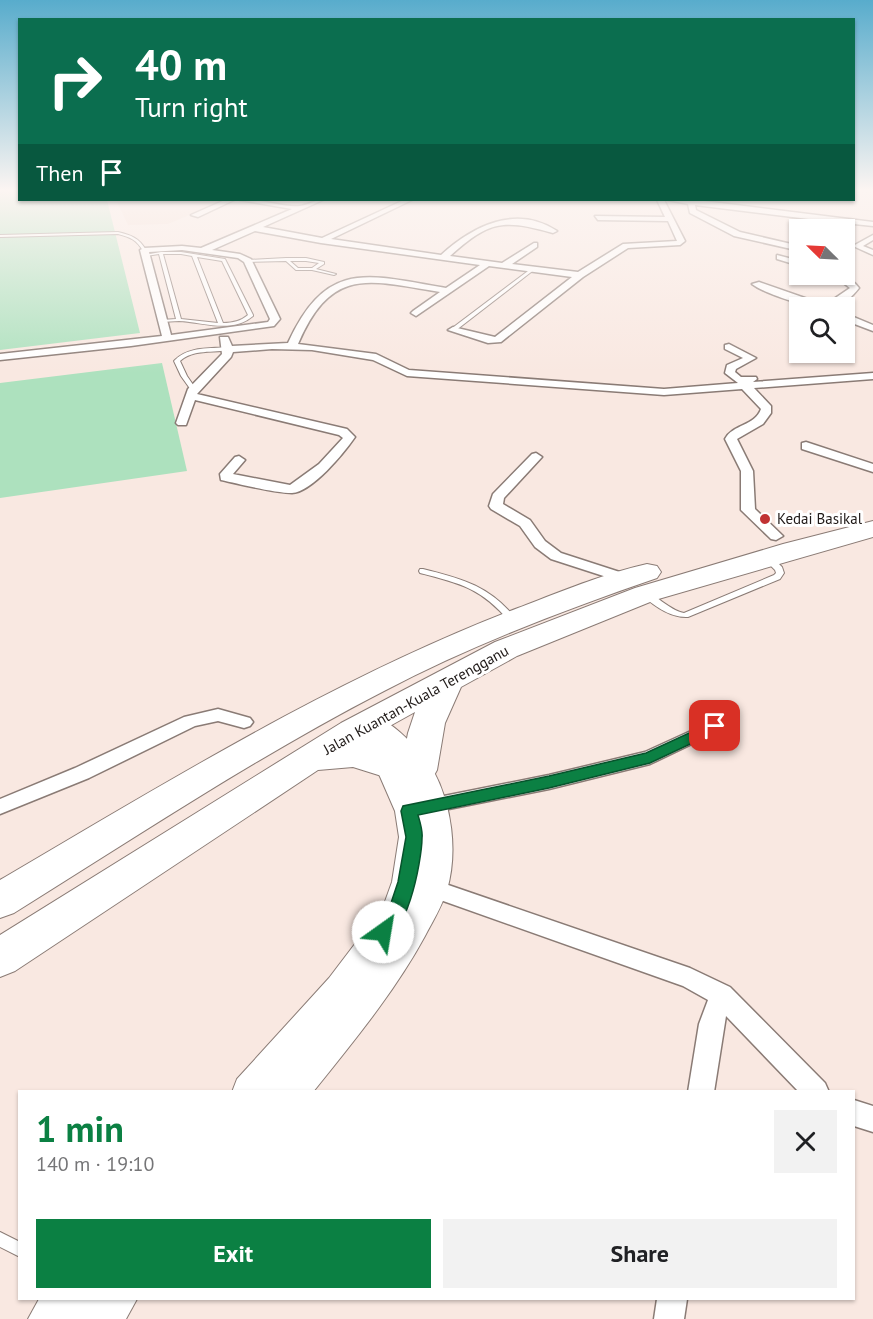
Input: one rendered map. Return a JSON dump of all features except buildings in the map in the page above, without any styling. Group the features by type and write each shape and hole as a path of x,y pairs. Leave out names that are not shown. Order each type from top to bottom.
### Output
{"highway":[{"name":"Jalan Kuantan-Kuala Terengganu","path":"0,901 289,727 373,683 454,645 514,621 772,546 873,508"},
{"name":"Jalan Kuantan-Kuala Terengganu","path":"772,546 873,529"},
{"name":"Jalan Kuantan-Kuala Terengganu","path":"0,958 308,760 358,724 636,586"},
{"path":"308,760 342,752 365,755 404,768 449,679"},
{"path":"289,727 358,724 360,701 373,683"}],"street":[{"path":"153,251 145,252 167,338"},
{"path":"207,251 240,256 248,261 274,322 267,326 223,337"},
{"path":"389,251 580,275"},
{"path":"442,258 451,251"},
{"path":"503,266 526,251"},
{"path":"453,330 488,340 497,340 580,275 620,251"},
{"path":"416,313 487,264"},
{"path":"292,345 304,318 331,290 344,283 375,279 448,291"},
{"path":"756,284 794,297"},
{"path":"844,297 855,288 852,285"},
{"path":"855,321 873,328"},
{"path":"182,423 192,392 222,361 223,337"},
{"path":"0,357 167,338 223,337 376,357 407,373 654,392 873,376"},
{"path":"729,347 751,358 729,370 739,380 873,369"},
{"path":"745,386 767,408 766,414 762,420 734,435 731,439 747,471 748,510 772,546"},
{"path":"192,392 343,432 349,437 325,464 298,487 292,489 226,477 226,474 239,460"},
{"path":"806,446 873,468"},
{"path":"536,457 498,497 496,506 525,523 540,544 556,556 636,586"},
{"path":"0,807 82,773 190,721 218,715 244,722"},
{"path":"358,724 404,768 398,782 422,807"},
{"path":"422,807 549,782 650,758 715,726"},
{"path":"291,1090 394,963 421,913 414,837 422,807"},
{"path":"419,885 690,978 722,996 814,1090"},
{"path":"252,1090 341,989 419,885"},
{"path":"701,1090 711,1024 722,996"},
{"path":"855,1113 873,1119"},
{"path":"669,1319 672,1300"}],"lane":[{"path":"145,252 194,255 224,260 251,315 223,337 181,356 177,361 192,392"},
{"path":"161,253 179,320"},
{"path":"194,255 223,337"},
{"path":"248,261 323,263 313,269"},
{"path":"288,261 297,269 313,269 334,274"},
{"path":"453,330 532,269"},
{"path":"162,321 179,320 223,337"},
{"path":"423,571 473,585 487,592 514,621"},
{"path":"0,1239 18,1249"}],"green space":[{"path":"0,251 120,251 140,333 0,350"},
{"path":"162,363 187,471 0,498 0,383"}],"place":[{"name":"Kedai Basikal","path":"765,519"}],"route":[{"path":"383,932 397,913 407,882 414,837 409,811 650,758 715,726"}]}
